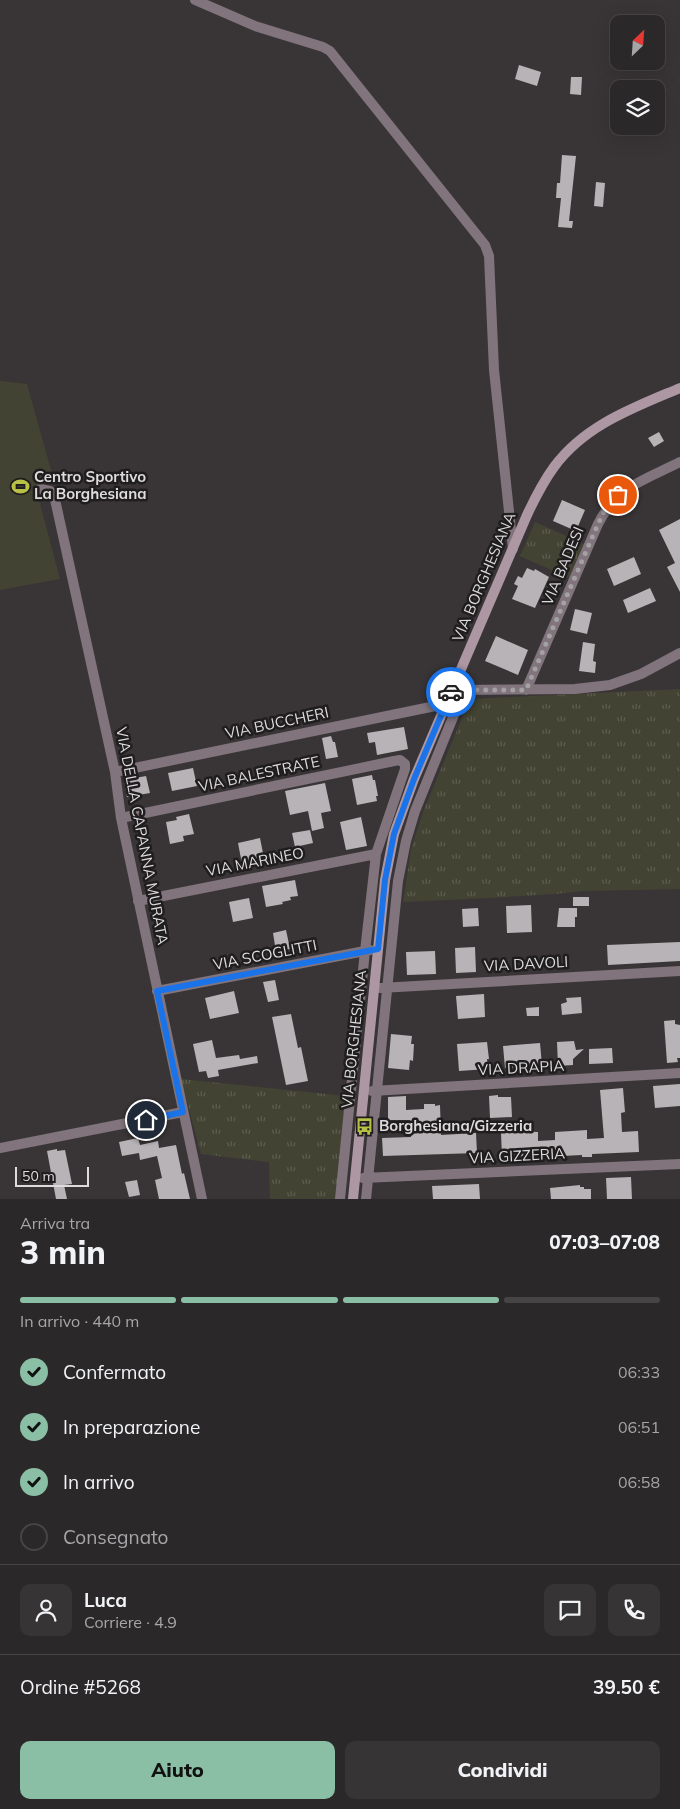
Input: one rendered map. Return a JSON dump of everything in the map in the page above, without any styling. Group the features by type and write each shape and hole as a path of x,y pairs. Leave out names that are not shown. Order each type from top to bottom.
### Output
{"street":[{"path":"195,0 255,26 323,47 330,51 485,245 489,256 494,370 513,548"},
{"name":"VIA BORGHESIANA","path":"353,1199 385,880 395,829 414,779 527,514 556,464 577,442 594,429 614,417 680,388"},
{"name":"VIA BADESI","path":"526,690 605,510 612,501 630,486 679,465"},
{"name":"VIA DELLA CAPANNA MURATA","path":"40,489 50,491 54,495 115,772 121,818 202,1199"},
{"path":"452,690 584,688 615,684 641,674 680,653"},
{"name":"VIA BORGHESIANA","path":"366,1199 398,882 406,841 415,811 464,690"},
{"name":"VIA BUCCHERI","path":"115,772 445,704"},
{"name":"VIA BALESTRATE","path":"121,818 394,761 403,762"},
{"name":"VIA BORGHESIANA","path":"340,1199 376,854 405,769 403,762"},
{"name":"VIA MARINEO","path":"138,901 376,854"},
{"path":"385,880 398,882"},
{"name":"VIA SCOGLITTI","path":"157,991 378,949"},
{"name":"VIA DAVOLI","path":"374,988 680,971"},
{"name":"VIA DRAPIA","path":"363,1092 680,1073"},
{"path":"0,1148 183,1112"},
{"name":"VIA GIZZERIA","path":"355,1179 680,1164"}],"green space":[{"name":"Centro Sportivo La Borghesiana","path":"0,381 27,384 51,470 40,483 39,500 60,579 0,590"},
{"path":"535,522 584,544 569,578 520,556"},
{"path":"680,689 680,889 583,891 403,902 411,849 423,812 470,699"},
{"path":"181,1079 346,1096 337,1199 270,1199 269,1162 201,1154"}],"building":[{"path":"519,65 541,72 537,86 515,79"},
{"path":"571,77 582,77 581,95 570,94"},
{"path":"562,155 576,156 569,221 573,221 572,228 558,227 561,198 556,198 557,183 560,183"},
{"path":"596,182 605,183 603,207 594,206"},
{"path":"659,432 664,441 654,447 648,438"},
{"path":"562,500 585,510 576,531 553,521"},
{"path":"680,519 680,592 667,567 675,563 659,530"},
{"path":"634,557 641,574 614,586 607,569"},
{"path":"527,568 534,571 535,569 549,577 535,608 512,599 518,586 514,584 518,576 522,578"},
{"path":"650,588 656,601 628,613 623,600"},
{"path":"575,609 592,613 587,634 570,630"},
{"path":"496,636 528,650 518,675 485,661"},
{"path":"583,642 595,644 593,661 596,662 595,673 579,671"},
{"path":"404,727 408,749 377,755 375,742 369,743 367,733"},
{"path":"331,736 333,742 335,742 338,757 326,759 322,738"},
{"path":"193,768 197,786 172,791 168,773"},
{"path":"372,775 373,780 375,780 377,801 357,805 352,779"},
{"path":"146,776 150,793 127,797 124,780"},
{"path":"325,783 331,811 321,813 324,828 312,831 308,811 290,815 285,791"},
{"path":"189,814 194,834 183,836 184,841 170,844 166,822 177,820 176,817"},
{"path":"361,817 367,846 346,850 340,822"},
{"path":"310,830 313,843 295,847 292,833"},
{"path":"260,838 264,858 260,859 260,861 242,864 238,843"},
{"path":"295,880 298,896 290,897 291,900 282,902 283,904 266,907 262,886"},
{"path":"573,897 589,897 589,906 573,906"},
{"path":"249,898 253,918 233,922 229,902"},
{"path":"531,905 532,932 507,933 506,906"},
{"path":"478,908 479,926 463,927 462,909"},
{"path":"559,908 577,908 575,927 557,927"},
{"path":"286,930 290,949 276,952 273,933"},
{"path":"680,942 680,961 608,965 607,945"},
{"path":"475,947 476,972 456,973 455,948"},
{"path":"435,951 436,974 407,975 406,952"},
{"path":"275,980 279,1000 268,1002 263,982"},
{"path":"234,991 239,1013 210,1019 205,998"},
{"path":"484,994 485,1017 458,1019 456,996"},
{"path":"581,997 582,1013 562,1015 561,1004 567,1002 566,998"},
{"path":"539,1007 539,1016 527,1016 526,1008"},
{"path":"291,1014 298,1048 301,1047 308,1081 286,1085 272,1017"},
{"path":"675,1020 675,1024 680,1025 680,1058 677,1058 678,1062 667,1063 664,1021"},
{"path":"391,1034 412,1036 411,1044 414,1044 413,1061 410,1060 409,1070 388,1068"},
{"path":"212,1040 216,1058 239,1055 240,1059 257,1056 258,1063 218,1070 219,1076 208,1078 206,1071 199,1072 193,1044"},
{"path":"574,1041 576,1050 584,1049 573,1059 573,1065 558,1066 557,1042"},
{"path":"487,1042 488,1069 459,1071 457,1044"},
{"path":"540,1043 542,1065 505,1068 503,1046"},
{"path":"612,1048 613,1063 589,1064 589,1049"},
{"path":"680,1084 680,1106 655,1108 653,1086"},
{"path":"623,1088 625,1112 621,1113 622,1132 638,1131 639,1152 592,1154 592,1157 582,1157 582,1155 562,1156 562,1158 551,1159 551,1155 502,1157 501,1133 510,1133 510,1131 538,1132 538,1141 555,1140 555,1132 587,1130 587,1139 604,1138 600,1090"},
{"path":"498,1095 498,1097 511,1097 512,1117 490,1118 489,1096"},
{"path":"406,1096 406,1110 424,1109 424,1104 440,1105 441,1135 476,1133 477,1153 383,1156 382,1138 411,1137 410,1120 388,1120 388,1097"},
{"path":"138,1138 140,1145 158,1141 159,1148 176,1145 190,1199 159,1199 155,1180 162,1178 157,1156 140,1160 139,1153 122,1156 119,1142"},
{"path":"57,1149 57,1151 65,1150 72,1184 64,1185 67,1199 56,1199 47,1151"},
{"path":"631,1177 632,1199 607,1199 606,1178"},
{"path":"137,1180 140,1195 129,1197 125,1182"},
{"path":"479,1184 480,1199 433,1199 432,1186"},
{"path":"580,1185 584,1189 591,1189 591,1199 551,1199 550,1188"}],"way so far":[{"path":"451,692 452,690 526,690 598,524 605,510 618,495"}],"place":[{"name":"Centro Sportivo La Borghesiana","path":"20,486"},
{"name":"Borghesiana/Gizzeria","path":"365,1126"}],"route":[{"path":"146,1120 183,1112 157,991 378,949 382,897 394,834 414,779 451,692"}]}
